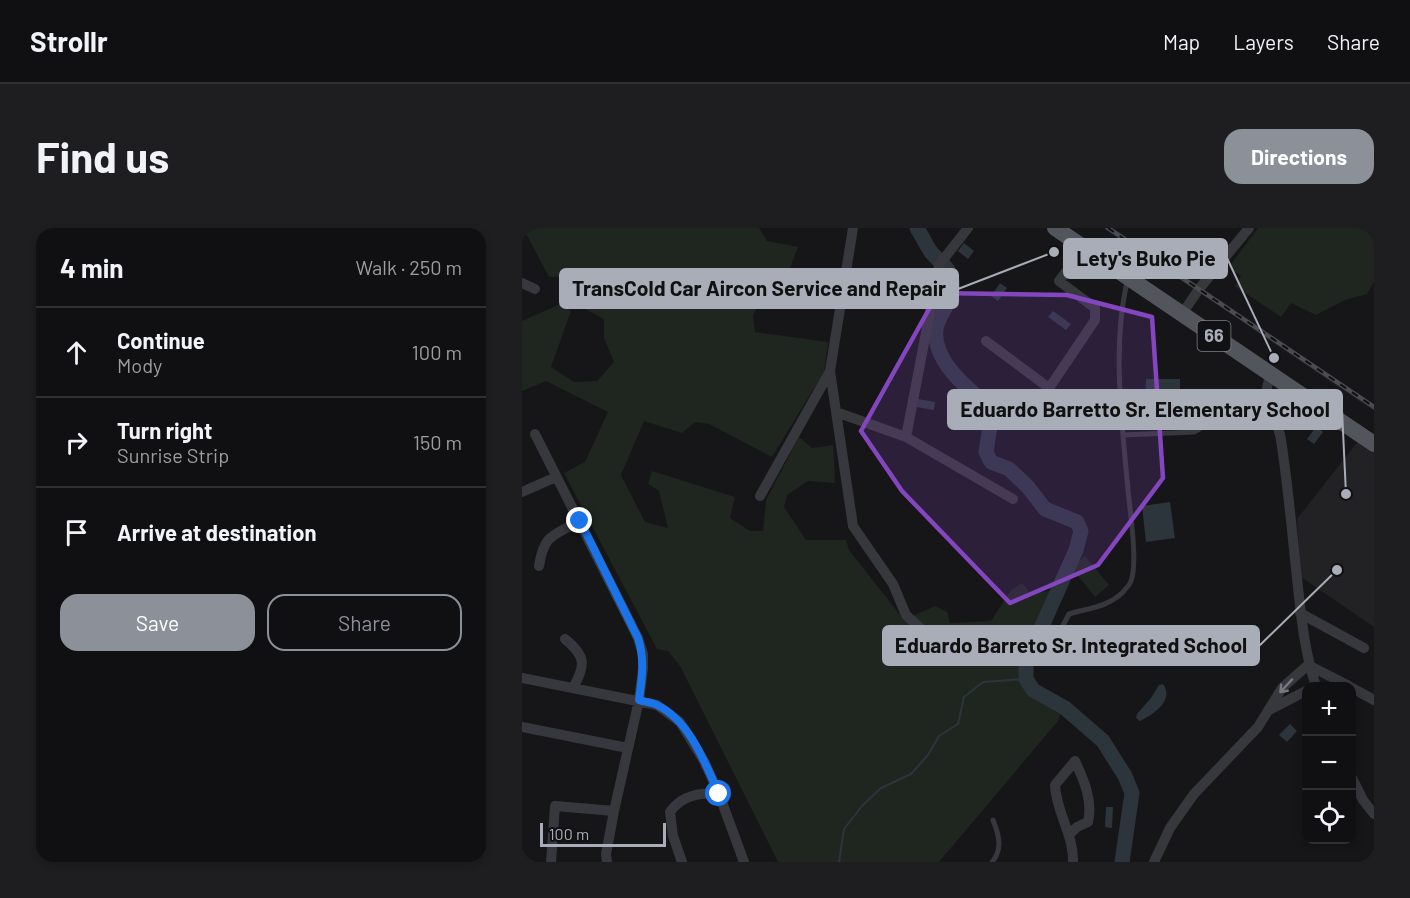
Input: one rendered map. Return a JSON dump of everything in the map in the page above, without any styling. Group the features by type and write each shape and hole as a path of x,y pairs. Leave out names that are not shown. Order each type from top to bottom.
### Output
{"main road":[{"name":"66","path":"1055,228 1374,444"}],"street":[{"path":"853,228 830,371 853,526 894,584 906,615 944,650"},
{"path":"906,436 941,262 968,228"},
{"path":"1182,314 1199,289 1249,228"},
{"path":"1031,415 1095,320 1095,308 1059,281 1084,248"},
{"path":"522,283 535,289 522,296"},
{"path":"986,341 1049,388"},
{"path":"760,496 830,371"},
{"path":"1271,374 1265,388 1268,408 1281,436 1300,613 1308,664 1314,682"},
{"path":"836,412 906,436 965,473 1013,499"},
{"path":"535,434 638,638 643,654 639,700 614,811 606,854 607,862"},
{"path":"522,492 556,477"},
{"path":"539,566 542,548 549,538 580,521"},
{"path":"1300,613 1364,648"},
{"path":"565,639 578,650 583,662 582,672 573,688"},
{"path":"1308,664 1341,682"},
{"path":"1154,862 1170,828 1194,794 1242,745 1269,710 1282,688 1308,664"},
{"path":"522,678 657,705 680,722 704,761 744,862"},
{"path":"1356,690 1374,700"},
{"path":"1269,710 1302,693"},
{"path":"522,727 628,748"},
{"path":"1069,835 1077,827 1088,822 1091,811 1075,761 1055,785 1056,798 1074,850 1073,862"},
{"path":"1356,786 1374,814"},
{"path":"682,862 673,836 670,812 676,803 689,796 705,792 719,794"},
{"path":"551,862 555,806 614,811"}],"lane":[{"path":"1050,656 1057,637 1070,614 1097,608 1115,600 1131,582 1132,539 1123,435 1120,362 1122,306 1128,277"},
{"path":"1123,435 1194,432 1222,415"},
{"path":"992,862 999,848 999,836 993,820"}],"highlighted area":[{"path":"938,293 1067,295 1152,317 1163,478 1098,565 1010,603 902,491 861,431"}],"shaded area":[{"path":"523,228 759,228 767,241 798,247 784,284 765,294 753,315 755,332 828,342 824,372 772,457 709,424 695,422 682,433 644,421 621,475 645,522 668,528 659,491 648,484 652,471 735,497 730,518 750,531 763,531 766,500 799,437 812,448 833,445 835,483 808,481 787,495 784,507 806,540 846,540 849,550 904,620 935,606 947,612 950,623 991,621 1011,590 1022,583 1030,593 1058,590 1026,663 1026,679 1033,690 1061,713 1058,721 939,862 778,862 680,666 668,651 657,649 564,473 585,462 608,412 546,381 522,391 522,321 563,303 571,311 551,367 574,382 597,381 614,362 604,338 604,319 581,307 567,276 549,277"},
{"path":"1103,228 1113,228 1374,404 1374,411"},
{"path":"1258,228 1374,228 1374,282 1367,294 1345,300 1316,315 1291,303 1281,317 1235,286 1241,276 1229,267"},
{"path":"964,243 974,251 968,259 958,251"},
{"path":"1000,283 1007,288 998,301 991,296"},
{"path":"1053,311 1071,324 1066,330 1048,317"},
{"path":"1146,379 1180,379 1180,405 1145,405"},
{"path":"918,399 935,402 934,410 916,407"},
{"path":"1316,427 1323,432 1314,444 1307,439"},
{"path":"1359,440 1374,449 1374,627 1301,577 1297,519"},
{"path":"1170,502 1175,538 1146,542 1142,506"},
{"path":"1085,556 1109,585 1095,597 1071,567"},
{"path":"1163,684 1166,690 1164,702 1156,711 1140,721 1136,718 1137,714 1159,685"},
{"path":"1290,724 1297,731 1287,742 1279,735"},
{"path":"1106,807 1113,807 1112,828 1105,827"}],"waterway":[{"path":"917,228 931,252 947,268 951,276 950,299 938,321 936,339 943,360 949,368 992,413 986,452 991,462 1009,469 1028,487 1045,509 1077,522 1081,531 1076,550 1026,662 1026,679 1033,690 1065,708 1103,741 1125,776 1132,793 1122,862"},
{"path":"839,862 844,829 862,806 881,788 911,774 928,755 939,736 958,724 964,697 983,682 1026,679"}],"railway":[{"path":"1108,228 1374,407"}],"place":[{"name":"TransCold Car Aircon Service and Repair","path":"1054,252"},
{"name":"Lety's Buko Pie","path":"1274,358"},
{"name":"Eduardo Barretto Sr. Elementary School","path":"1346,494"},
{"name":"Eduardo Barreto Sr. Integrated School","path":"1337,570"}],"route":[{"path":"580,521 638,638 643,654 639,700 657,705 680,722 704,761 719,794"}]}
